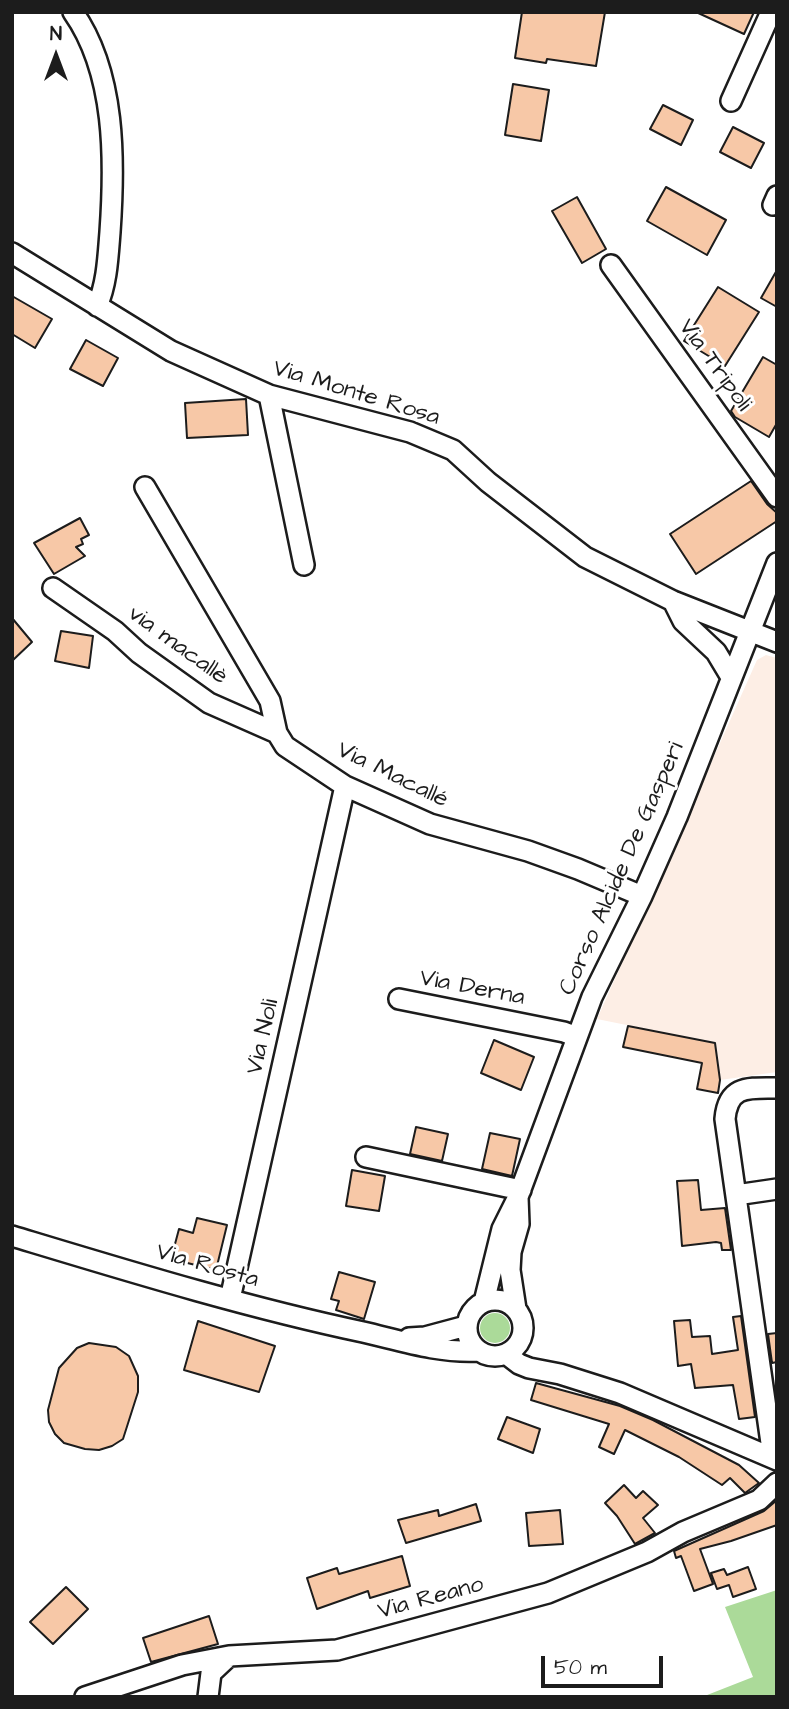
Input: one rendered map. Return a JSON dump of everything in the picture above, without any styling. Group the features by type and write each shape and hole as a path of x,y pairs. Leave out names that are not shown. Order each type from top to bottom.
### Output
{"street":[{"path":"73,12 88,36 98,64 112,145 113,181 107,262 97,306"},
{"path":"731,101 771,12"},
{"name":"Via Monte Rosa","path":"12,253 172,351 269,395 410,432 453,450 488,482 585,557 673,601 777,642"},
{"name":"Via Tripoli","path":"611,265 777,496"},
{"path":"269,395 304,565"},
{"path":"145,487 270,701 277,733"},
{"name":"Corso Alcide De Gasperi","path":"484,1302 502,1229 520,1194 576,1037 592,997 677,817 776,568"},
{"name":"via macallè","path":"53,588 115,631 139,653 209,704 277,733"},
{"path":"673,601 683,621 716,652 731,677"},
{"name":"Via Macallé","path":"277,733 285,746 345,786 430,824 528,851 642,896"},
{"name":"Via Noli","path":"230,1299 345,786"},
{"name":"Via Derna","path":"399,999 564,1032 576,1037"},
{"path":"775,1458 725,1119 726,1103 732,1095 753,1088 777,1088"},
{"path":"366,1157 520,1194"},
{"path":"736,1195 777,1189"},
{"name":"Corso Alcide De Gasperi","path":"516,1309 510,1270 511,1252 520,1224 520,1194"},
{"name":"Via Rosta","path":"12,1236 321,1324 424,1348 457,1352 478,1351"},
{"path":"501,1301 516,1309 522,1334 519,1343 506,1354 487,1356 471,1345 466,1326 472,1312 484,1302 501,1301"},
{"name":"Via Rosta","path":"390,1338 425,1337 466,1326"},
{"path":"506,1354 519,1364 620,1393 775,1458"},
{"name":"Via Reano","path":"85,1697 182,1665 229,1656 337,1650 548,1593 647,1552 683,1532 760,1500 775,1486"},
{"path":"208,1697 211,1673 229,1656"}],"shaded area":[{"path":"766,655 777,658 777,1072 720,1080 715,1043 597,1019 757,660"}],"green space":[{"path":"495,1313 506,1317 510,1328 506,1339 495,1343 484,1339 480,1328 484,1317"},
{"path":"777,1590 777,1697 702,1697 753,1677 725,1607"}],"building":[{"path":"522,12 605,12 596,66 547,59 546,63 515,58"},
{"path":"696,12 754,12 744,34"},
{"path":"513,84 549,90 541,141 505,135"},
{"path":"663,105 693,120 681,145 650,129"},
{"path":"733,127 764,143 751,168 720,152"},
{"path":"666,187 726,220 707,255 647,221"},
{"path":"577,197 606,249 582,263 552,211"},
{"path":"777,270 777,307 761,298"},
{"path":"718,287 759,312 725,366 684,341"},
{"path":"12,296 52,319 35,348 12,334"},
{"path":"86,340 118,358 103,386 70,369"},
{"path":"763,357 777,365 777,423 769,437 735,417 731,411"},
{"path":"246,399 248,435 187,438 185,403"},
{"path":"751,481 777,513 777,521 696,574 670,534"},
{"path":"80,518 89,535 81,539 83,544 76,547 85,556 54,574 34,543"},
{"path":"12,618 32,642 12,661"},
{"path":"61,631 93,636 89,668 55,661"},
{"path":"628,1026 715,1043 720,1080 718,1093 697,1089 702,1063 623,1047"},
{"path":"494,1040 534,1057 521,1090 481,1073"},
{"path":"416,1127 448,1134 442,1161 410,1154"},
{"path":"490,1133 520,1139 512,1176 482,1169"},
{"path":"352,1170 385,1176 379,1211 346,1206"},
{"path":"698,1180 701,1210 725,1208 731,1250 722,1250 721,1243 716,1242 682,1246 677,1181"},
{"path":"197,1218 227,1225 216,1270 171,1259 179,1229 193,1233"},
{"path":"339,1272 375,1282 364,1319 336,1310 339,1301 331,1299"},
{"path":"741,1316 755,1417 739,1419 733,1385 695,1388 691,1364 678,1366 674,1321 690,1320 692,1337 710,1336 712,1354 738,1350 733,1317"},
{"path":"198,1321 275,1346 259,1392 184,1370"},
{"path":"777,1333 777,1362 772,1363 768,1334"},
{"path":"89,1343 116,1347 129,1356 138,1376 138,1392 123,1439 99,1450 64,1443 49,1422 48,1410 59,1368 77,1348"},
{"path":"536,1383 620,1406 653,1420 739,1465 759,1483 745,1493 730,1478 722,1485 679,1457 625,1430 614,1454 599,1447 609,1424 531,1400"},
{"path":"507,1417 540,1429 533,1453 498,1439"},
{"path":"624,1485 636,1498 643,1491 658,1505 643,1518 655,1533 635,1544 605,1503"},
{"path":"777,1500 777,1525 700,1549 713,1584 694,1591 681,1556 676,1558 674,1551 764,1511"},
{"path":"476,1504 481,1521 406,1543 398,1520 438,1510 439,1516"},
{"path":"560,1510 563,1544 529,1546 526,1513"},
{"path":"402,1556 410,1586 370,1598 368,1591 317,1609 307,1578 337,1568 339,1574"},
{"path":"748,1567 756,1589 733,1597 729,1585 717,1589 711,1573 724,1569 727,1575"},
{"path":"66,1587 88,1609 53,1644 30,1622"},
{"path":"209,1616 218,1644 151,1662 143,1638"}]}
